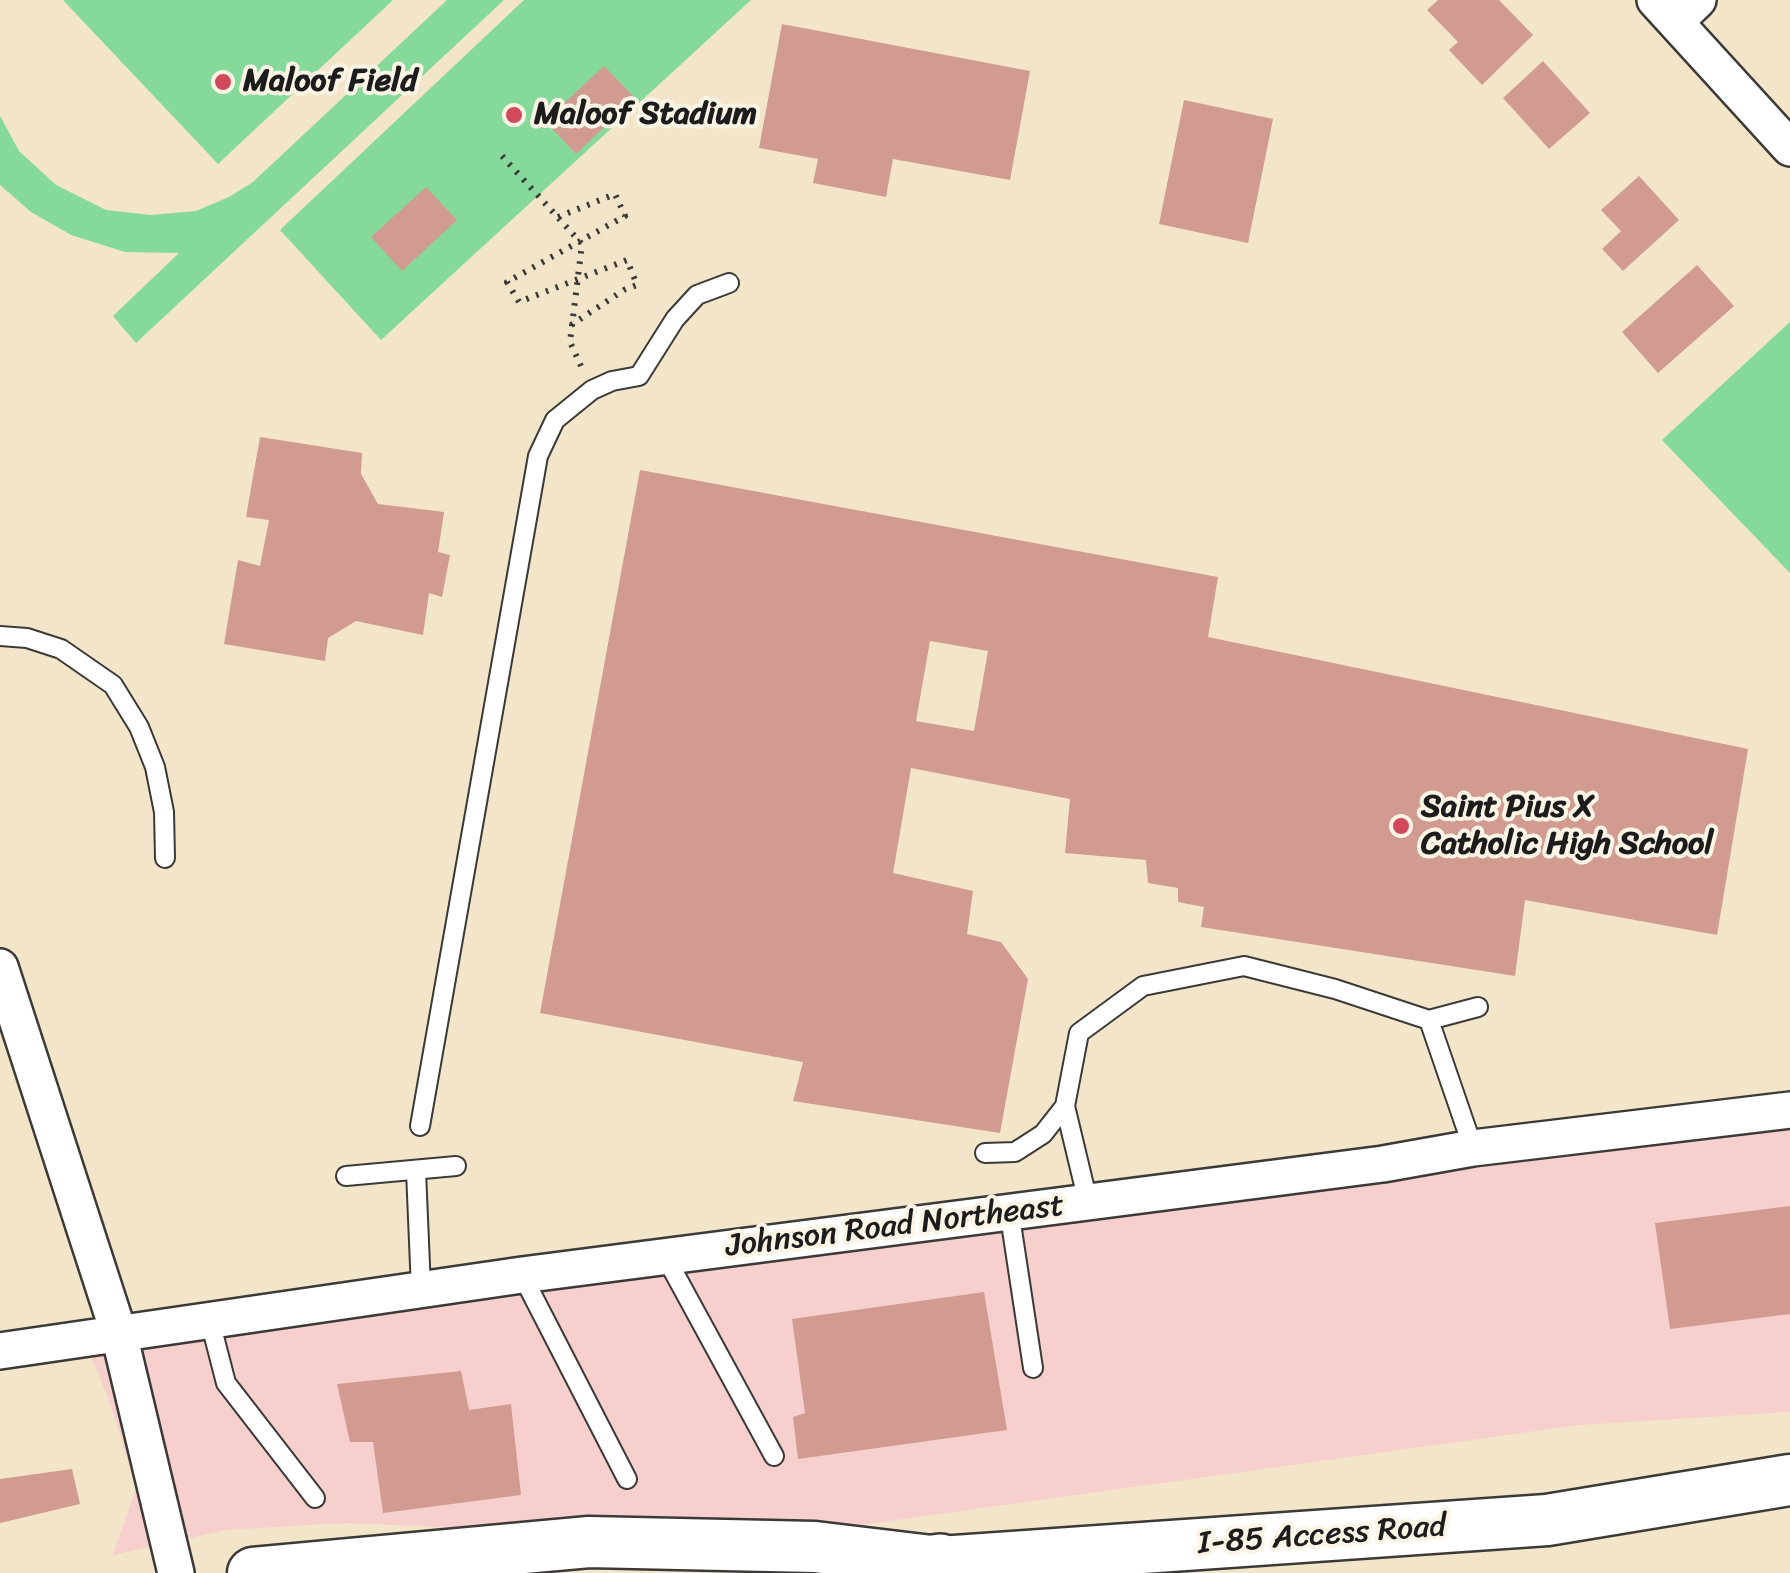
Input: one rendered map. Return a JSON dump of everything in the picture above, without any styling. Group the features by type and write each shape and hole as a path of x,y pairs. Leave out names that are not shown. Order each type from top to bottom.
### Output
{"highway":[{"path":"884,1573 940,1562"}],"main road":[{"name":"I-85 Access Road","path":"253,1573 590,1542 815,1546 940,1562 1546,1520 1790,1480"}],"street":[{"path":"1676,7 1790,148"},
{"path":"0,967 119,1334 176,1573"},
{"name":"Johnson Road Northeast","path":"0,1351 522,1275 1382,1164 1473,1148 1790,1110"}],"lane":[{"path":"420,1126 538,456 555,420 592,390 639,376 675,318 697,295 729,283"},
{"path":"0,636 27,638 62,648 113,685 139,727 155,767 164,812 165,858"},
{"path":"1088,1202 1066,1106 1079,1033 1143,986 1244,966 1335,989 1429,1020 1478,1007"},
{"path":"1429,1020 1473,1148"},
{"path":"985,1153 1015,1152 1043,1134 1066,1106"},
{"path":"346,1176 456,1166"},
{"path":"416,1171 421,1289"},
{"path":"1009,1210 1033,1368"},
{"path":"665,1256 774,1456"},
{"path":"522,1275 627,1479"},
{"path":"210,1321 226,1382 315,1498"}],"path":[{"path":"502,156 582,244 570,342 592,390"},
{"path":"558,217 615,194 625,216 507,282 519,302 627,260 637,284 571,325"}],"shaded area":[{"path":"1790,1120 1790,1412 1579,1425 753,1540 347,1523 226,1530 113,1555 136,1488 89,1351"}],"green space":[{"name":"Maloof Field","path":"63,0 393,0 218,164"},
{"path":"447,0 504,0 136,343 113,316 179,253 125,252 71,235 31,212 0,185 0,116 19,151 56,185 106,210 151,215 196,211 253,182"},
{"name":"Maloof Stadium","path":"524,0 751,0 381,340 280,230"},
{"path":"1790,322 1790,573 1662,440"}],"building":[{"path":"1438,0 1499,0 1533,35 1482,85 1449,50 1458,42 1427,10"},
{"path":"782,24 1030,71 1010,180 893,159 886,197 813,183 818,159 759,148"},
{"path":"1543,61 1590,113 1549,149 1503,98"},
{"path":"604,66 635,98 576,154 545,121"},
{"path":"1184,100 1273,119 1248,243 1159,224"},
{"path":"1639,176 1679,220 1623,271 1602,249 1621,231 1601,210"},
{"path":"426,187 457,220 402,271 371,237"},
{"path":"1697,265 1734,306 1658,373 1622,332"},
{"path":"260,437 362,453 361,474 378,504 444,512 438,552 450,555 442,597 429,593 423,635 356,621 328,638 325,661 224,644 238,560 260,566 269,520 246,517"},
{"name":"Saint Pius X Catholic High School","path":"640,470 1218,577 1208,637 1748,749 1717,935 1525,900 1515,976 1201,927 1204,907 1178,902 1178,888 1148,883 1146,860 1065,853 1070,799 911,768 893,873 973,891 967,934 1001,942 1028,979 1000,1133 793,1101 803,1062 540,1013","holes":["930,641 988,651 974,731 916,721"]},
{"path":"1790,1206 1790,1314 1670,1329 1655,1223"},
{"path":"984,1292 1007,1430 798,1459 793,1417 805,1413 792,1319"},
{"path":"461,1371 469,1410 511,1404 521,1495 383,1513 373,1442 350,1442 337,1384"},
{"path":"72,1469 80,1504 0,1523 0,1479"}],"place":[{"name":"Maloof Field","path":"223,82"},
{"name":"Maloof Stadium","path":"514,115"},
{"name":"Saint Pius X Catholic High School","path":"1401,826"}]}
